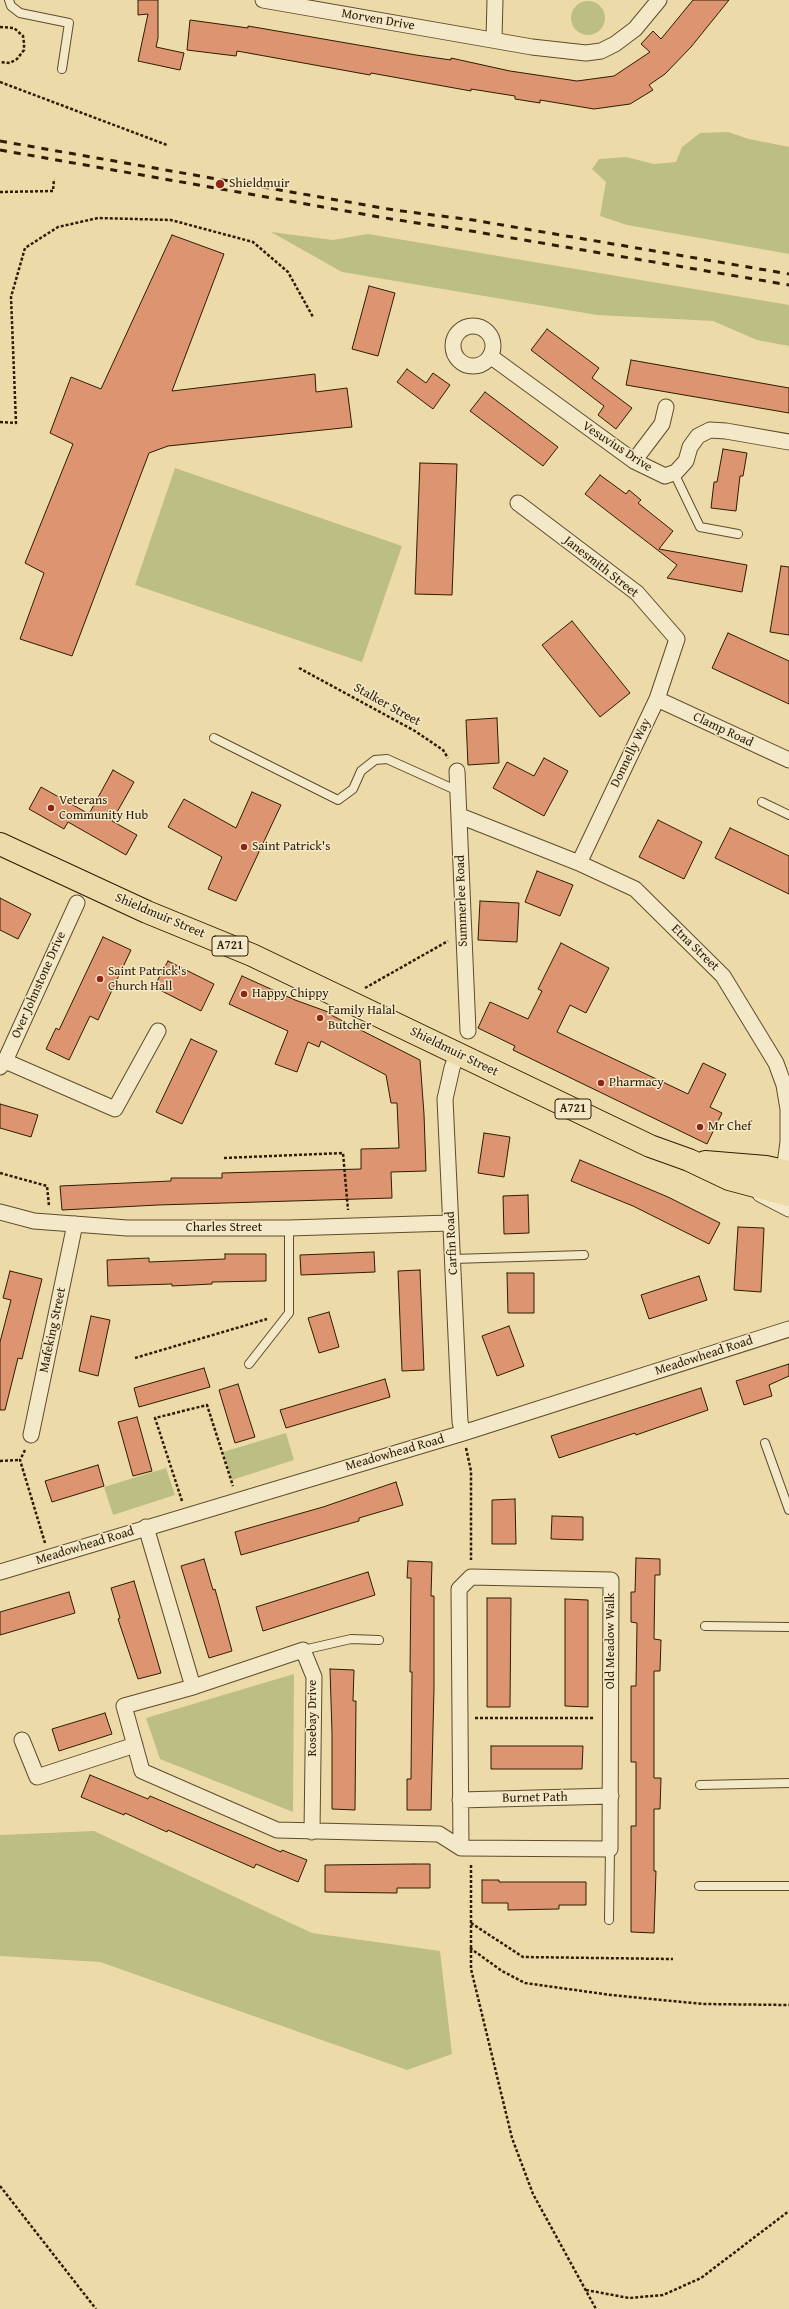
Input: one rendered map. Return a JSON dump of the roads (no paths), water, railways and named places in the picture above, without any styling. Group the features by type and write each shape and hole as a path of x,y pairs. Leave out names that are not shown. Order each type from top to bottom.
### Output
{"main road":[{"name":"Shieldmuir Street","path":"0,844 147,912 252,955 650,1146 689,1160 729,1179 786,1199"},
{"name":"Shieldmuir Street","path":"689,1160 786,1171"}],"street":[{"name":"Morven Drive","path":"263,0 494,39 532,47 586,54 602,51 615,44 635,29 659,0"},
{"path":"494,39 495,0"},
{"name":"Vesuvius Drive","path":"490,356 634,461 665,476 674,473"},
{"path":"634,461 662,424 666,407"},
{"path":"674,473 686,462 690,447 698,436 710,430 726,431 789,442"},
{"name":"Janesmith Street","path":"518,503 637,593 677,639"},
{"name":"Donnelly Way","path":"579,863 657,699 677,639"},
{"name":"Clamp Road","path":"657,699 789,760"},
{"name":"Summerlee Road","path":"457,771 468,1031"},
{"name":"Etna Street","path":"460,816 579,863 635,889 723,976 776,1063 784,1085 788,1109 786,1199"},
{"name":"Over Johnstone Drive","path":"2,1064 77,903"},
{"path":"2,1064 115,1109 158,1031"},
{"name":"Carfin Road","path":"458,1054 452,1068 445,1099 460,1422 463,1433"},
{"name":"Charles Street","path":"0,1212 34,1222 127,1228 289,1228 450,1223"},
{"name":"Mafeking Street","path":"31,1435 75,1224"},
{"name":"Meadowhead Road","path":"0,1572 463,1433 789,1329"},
{"path":"146,1527 193,1687"},
{"name":"Old Meadow Walk","path":"460,1800 459,1589 471,1577 612,1580 610,1849"},
{"path":"304,1650 193,1687 124,1706 142,1771 277,1830 439,1834 466,1848 610,1849"},
{"name":"Rosebay Drive","path":"304,1650 314,1676 312,1832"},
{"path":"22,1740 37,1777 135,1745"},
{"name":"Burnet Path","path":"460,1800 611,1796"},
{"path":"460,1800 466,1848"}],"lane":[{"path":"9,0 11,6 20,13 70,23 62,69"},
{"path":"674,473 700,527 738,534"},
{"path":"214,738 338,800 353,789 361,771 375,760 387,759 458,791"},
{"path":"762,802 789,815"},
{"path":"249,1364 289,1313 289,1228"},
{"path":"453,1259 584,1255"},
{"path":"766,1443 789,1510"},
{"path":"705,1626 789,1627"},
{"path":"304,1650 351,1639 379,1640"},
{"path":"700,1785 789,1783"},
{"path":"609,1920 610,1849"},
{"path":"699,1886 789,1886"}],"railway":[{"path":"0,141 394,210 473,220 789,274"},
{"path":"0,150 391,219 471,231 789,285"}],"place":[{"name":"Shieldmuir","path":"220,184"},
{"name":"Veterans Community Hub","path":"51,808"},
{"name":"Saint Patrick's","path":"244,847"},
{"name":"Saint Patrick's Church Hall","path":"100,979"},
{"name":"Happy Chippy","path":"244,994"},
{"name":"Family Halal Butcher","path":"320,1018"},
{"name":"Pharmacy","path":"601,1083"},
{"name":"Mr Chef","path":"700,1127"}]}
